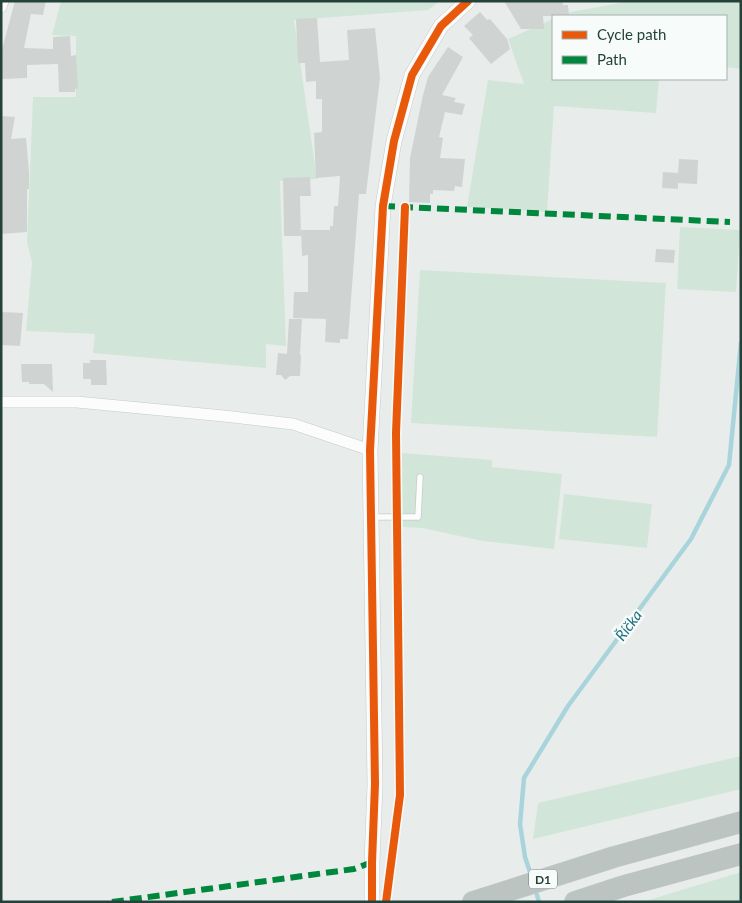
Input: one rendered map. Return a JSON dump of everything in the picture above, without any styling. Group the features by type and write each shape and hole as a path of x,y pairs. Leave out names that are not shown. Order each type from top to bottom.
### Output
{"highway":[{"name":"D1","path":"472,902 614,857 741,822"},
{"path":"575,902 624,886 741,854"}],"street":[{"path":"1,7 3,1"},
{"path":"372,902 375,784 370,450 383,206 394,141 412,75 441,26 468,1"},
{"path":"1,402 77,402 293,424 370,450"}],"lane":[{"path":"372,516 418,517 420,477"}],"green space":[{"path":"61,1 440,1 428,10 294,20 317,179 280,181 286,346 266,344 266,368 93,353 95,334 26,331 32,262 27,242 33,97 76,97 76,36 52,35"},
{"path":"632,1 741,1 741,69 727,67 727,15 562,15"},
{"path":"552,19 552,80 659,80 656,113 554,106 547,212 467,207 488,80 524,84 508,39"},
{"path":"680,227 740,230 736,292 677,289"},
{"path":"420,270 666,283 657,437 411,423"},
{"path":"402,453 492,460 492,467 562,474 554,549 483,541 422,528 403,527"},
{"path":"564,494 652,504 647,548 559,539"},
{"path":"741,756 741,789 533,839 538,803"},
{"path":"741,872 741,902 642,902"}],"building":[{"path":"15,1 46,1 43,15 31,14 24,48 53,49 53,37 70,36 71,56 76,55 78,89 75,89 75,92 59,92 58,64 27,65 27,78 1,79 1,53"},
{"path":"504,1 562,1 563,5 568,5 569,15 543,16 544,29 521,29"},
{"path":"480,12 487,20 490,19 507,39 510,49 491,64 469,38 473,35 464,26"},
{"path":"317,18 320,62 349,60 347,30 375,28 380,78 366,194 359,194 348,339 340,339 340,343 325,342 326,319 293,318 294,292 308,292 308,255 302,256 301,230 330,230 330,226 333,226 334,206 338,206 340,176 316,178 314,133 322,132 322,99 316,99 316,81 306,82 305,63 298,63 296,19"},
{"path":"448,47 463,57 442,95 456,98 454,102 465,104 462,115 445,112 439,137 443,138 440,158 465,159 462,187 455,186 454,191 433,190 433,194 430,194 430,203 409,202 410,158 423,95 428,77"},
{"path":"1,116 15,117 11,139 26,138 29,172 27,232 1,234"},
{"path":"679,159 698,160 697,184 678,183 678,189 662,188 663,172 678,173"},
{"path":"310,177 311,196 300,196 301,236 284,236 283,178"},
{"path":"656,249 675,250 674,263 655,262"},
{"path":"1,312 23,313 20,346 1,345"},
{"path":"289,319 302,319 300,376 290,376 285,380 281,375 276,375 278,353 287,354"},
{"path":"90,360 106,360 107,385 91,385 91,379 83,379 83,363 90,363"},
{"path":"21,364 52,364 53,392 44,384 22,382"}],"waterway":[{"name":"Říčka","path":"532,878 525,857 520,824 524,778 568,706 691,539 729,465 741,343"},
{"name":"Říčka","path":"535,888 539,902"}],"marked path":[{"path":"383,206 730,222"},
{"path":"112,902 354,869 372,862"}],"cycle path":[{"path":"372,902 375,784 370,450 383,206 394,141 412,75 441,26 468,1"},
{"path":"386,902 400,795 396,433 405,207"}]}
